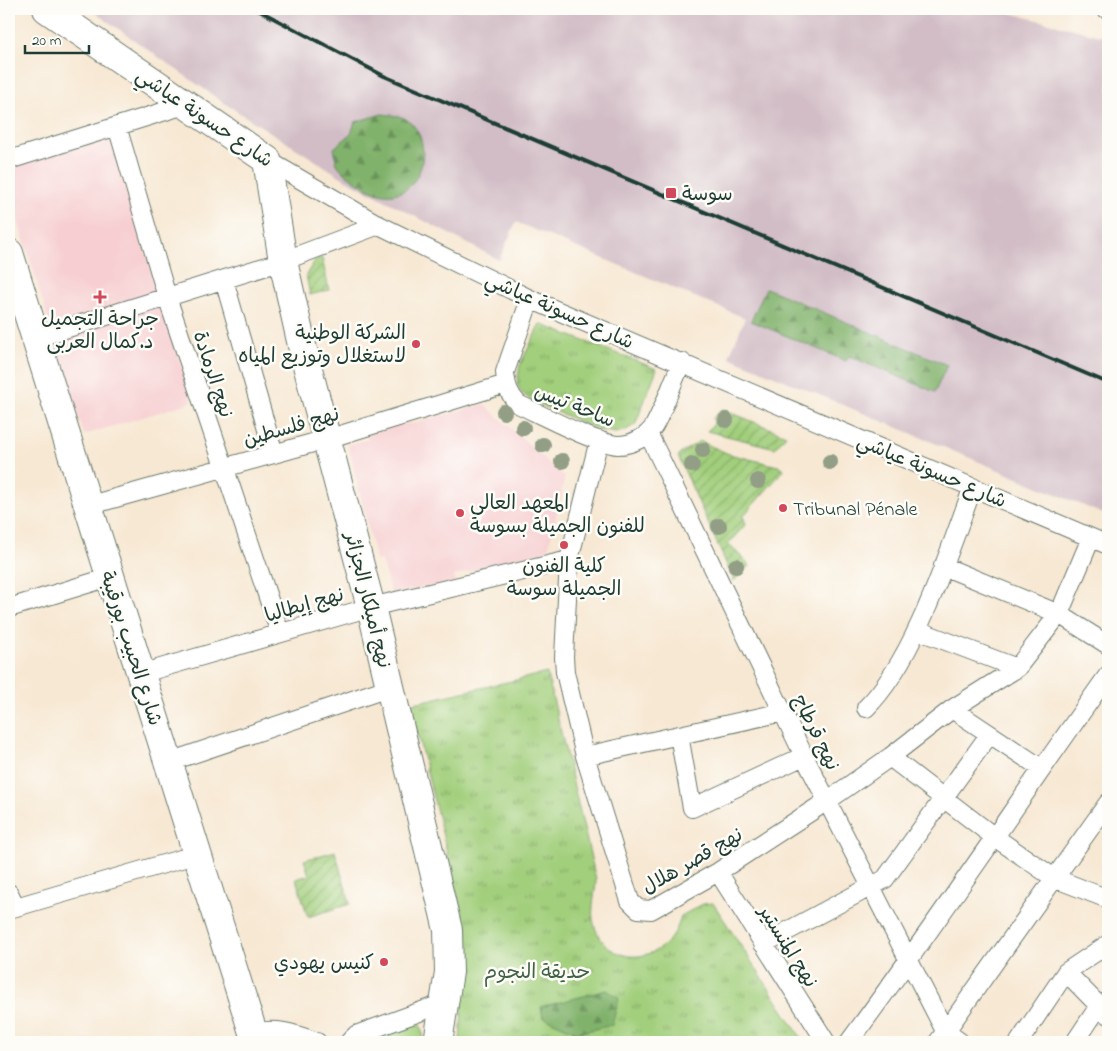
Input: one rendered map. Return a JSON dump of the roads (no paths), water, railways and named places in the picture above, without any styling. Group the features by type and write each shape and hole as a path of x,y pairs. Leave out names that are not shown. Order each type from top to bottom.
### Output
{"main road":[{"name":"شارع حسونة عياشي","path":"47,9 267,160"},
{"name":"نهج أميلكار الجزائر","path":"267,160 283,261 303,350 371,607 448,930 449,972 438,1042"},
{"name":"شارع الحبيب بورقيبة","path":"11,265 36,338 254,1038"}],"street":[{"path":"9,160 188,104"},
{"name":"نهج الرمادة","path":"117,126 167,297 223,468 280,632"},
{"name":"شارع حسونة عياشي","path":"267,160 379,225 530,299 682,362 1108,545"},
{"path":"36,338 283,261 379,225"},
{"path":"224,280 274,454"},
{"path":"506,384 504,372 507,360 530,299"},
{"path":"648,432 653,427 682,362"},
{"name":"نهج فلسطين","path":"87,506 327,439 506,384"},
{"name":"ساحة تيس","path":"506,384 510,395 518,404 599,440 618,445 632,443 648,432"},
{"name":"نهج قرطاج","path":"648,432 804,756 909,961 942,1037 960,1042"},
{"name":"نهج قصر هلال","path":"599,440 569,560 564,657 565,672 585,756 630,900 633,906 644,911 651,910 718,872 827,801 890,757 952,709 1018,668 1059,614 1091,538"},
{"path":"866,708 882,693 916,630 973,487"},
{"name":"نهج إيطاليا","path":"140,674 371,607 569,560"},
{"path":"943,566 1059,614 1108,645"},
{"path":"9,608 110,577"},
{"path":"916,630 1018,668"},
{"path":"849,1042 909,961 993,836 1108,675"},
{"path":"168,762 391,687"},
{"path":"952,709 1042,768"},
{"path":"585,756 783,712"},
{"path":"679,735 692,808 804,756"},
{"path":"763,944 885,879 989,735"},
{"path":"890,757 993,836 1054,878 1108,899"},
{"path":"942,1037 1108,803"},
{"path":"11,903 198,854"},
{"name":"نهج المنستير","path":"718,872 826,1042"},
{"path":"1019,1042 1066,972 1108,944"},
{"path":"1066,972 1105,1007 1075,1042"},
{"path":"349,1042 356,1035 444,1003"},
{"path":"254,1038 278,1030 317,1042"}],"railway":[{"path":"256,9 384,76 1108,383"}],"place":[{"name":"سوسة","path":"671,193"},
{"name":"جراحة التجميل د.كمال العربى","path":"100,297"},
{"name":"الشركة الوطنية لاستغلال وتوزيع المياه","path":"416,344"},
{"name":"Tribunal Pénale","path":"783,508"},
{"name":"المعهد العالي للفنون الجميلة بسوسة","path":"460,513"},
{"name":"كلية الفنون الجميلة سوسة","path":"564,545"},
{"name":"كنيس يهودي","path":"384,962"}],"park label":[{"name":"حديقة النجوم","path":"537,971"}]}
